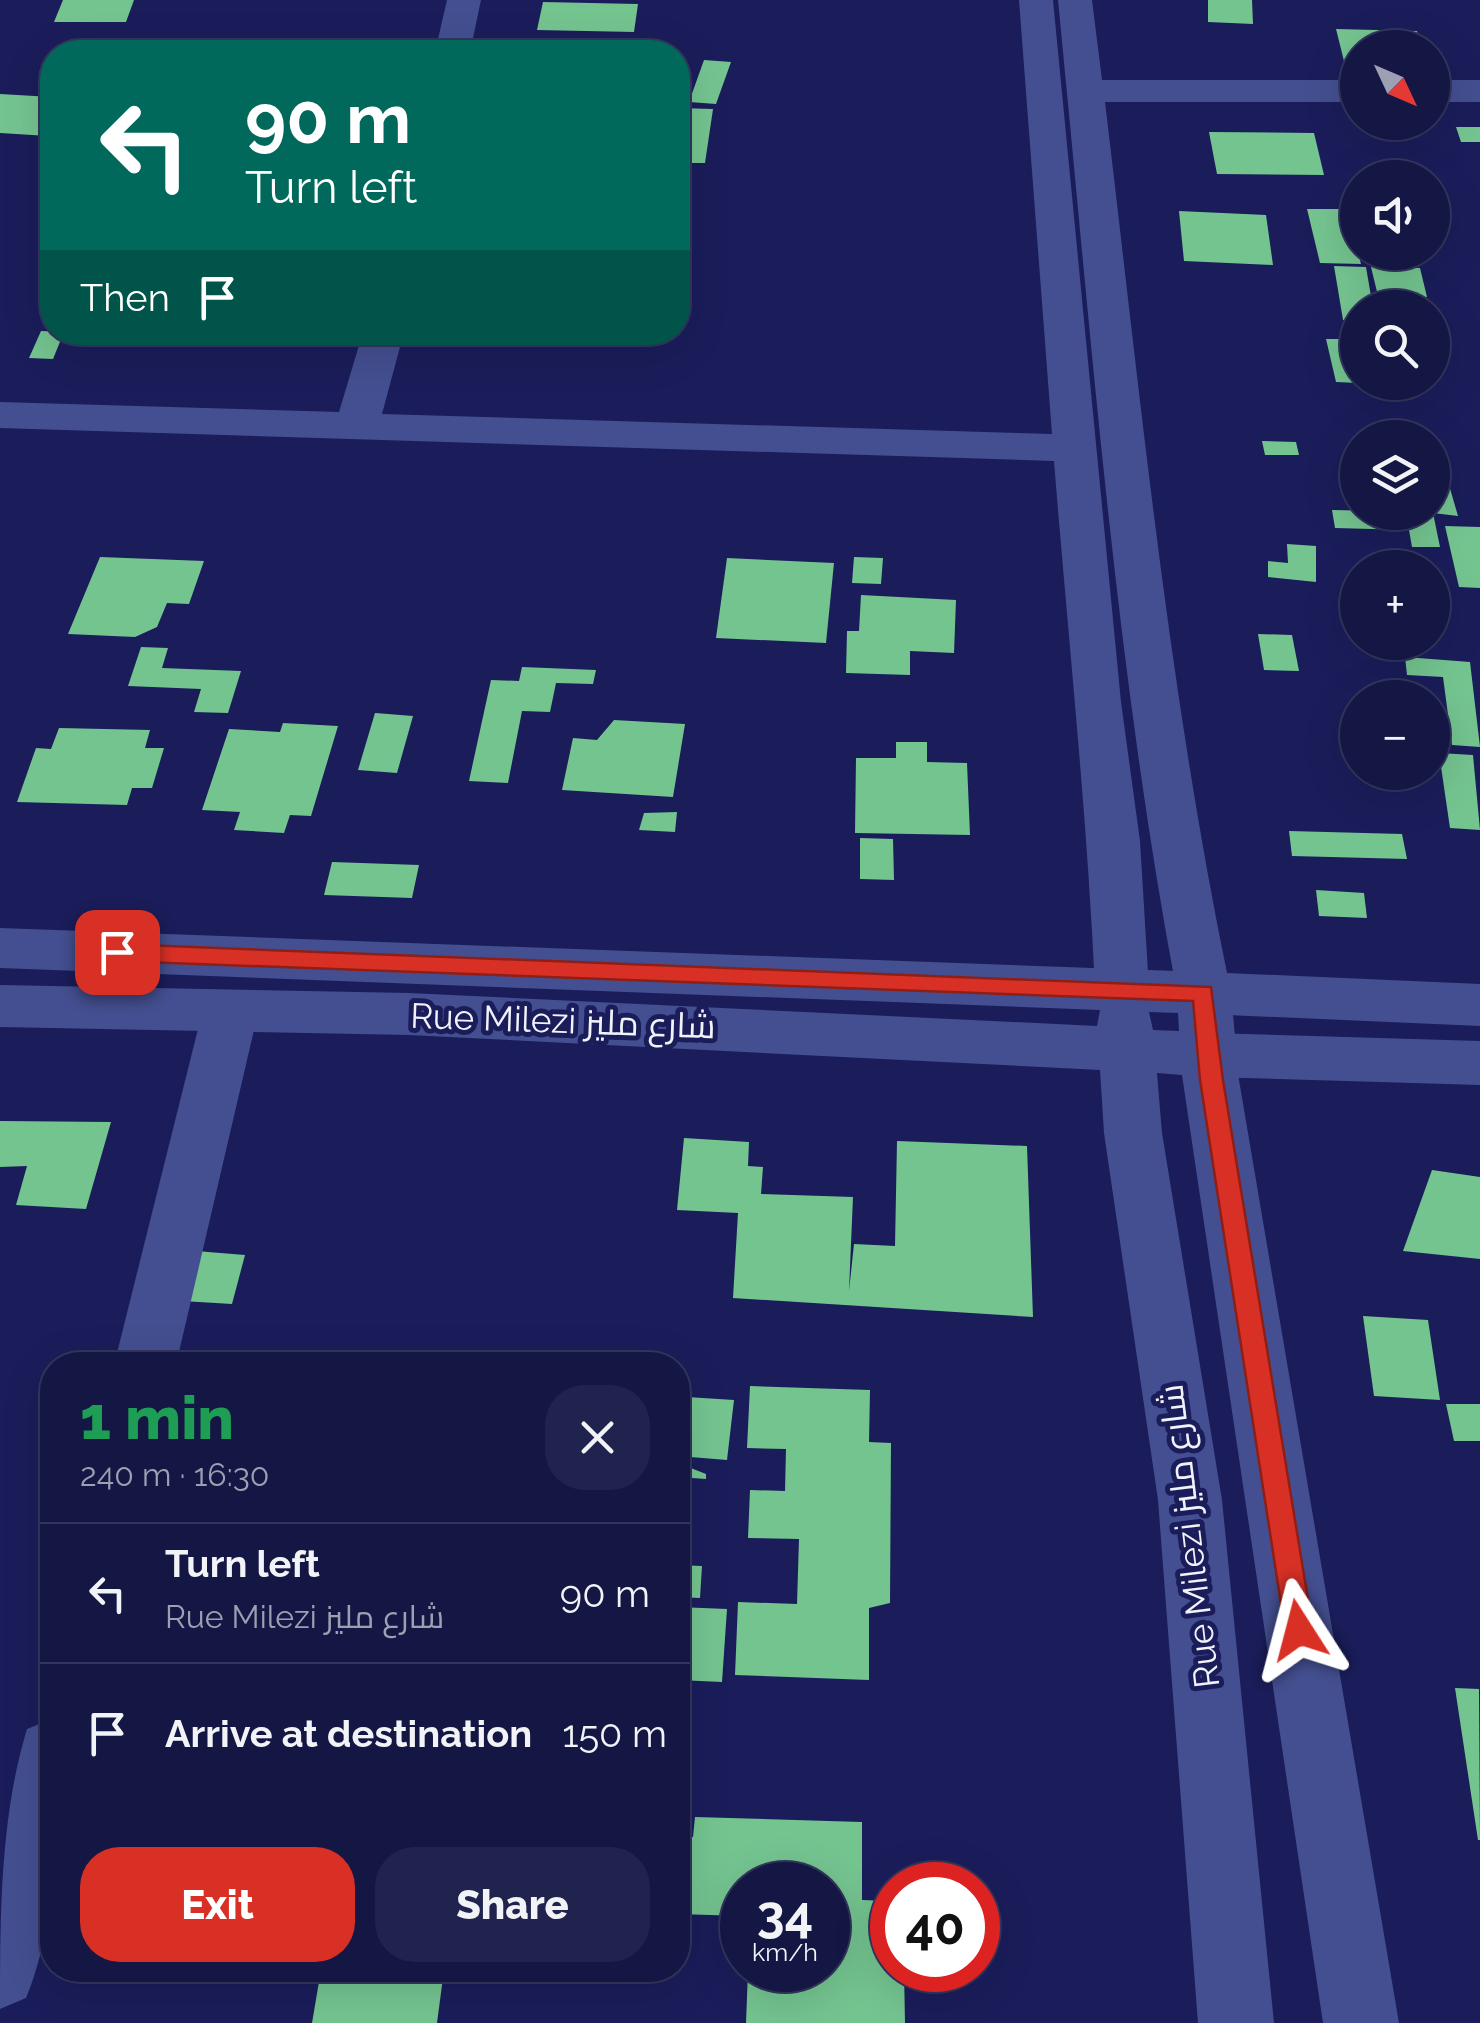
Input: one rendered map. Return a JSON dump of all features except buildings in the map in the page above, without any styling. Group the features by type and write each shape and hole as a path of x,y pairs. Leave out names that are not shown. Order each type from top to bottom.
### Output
{"street":[{"path":"455,40 464,0"},
{"path":"1036,0 1097,702 1114,840 1122,989"},
{"path":"1075,0 1153,699 1173,836 1204,993 1210,1055 1362,2023"},
{"path":"1086,91 1340,91"},
{"path":"1450,91 1480,91"},
{"path":"357,425 380,345"},
{"path":"0,415 1076,448"},
{"name":"Rue Milezi شارع مليز","path":"0,948 1480,1005"},
{"name":"Rue Milezi شارع مليز","path":"1122,989 1133,1133 1190,1500 1236,2023"},
{"name":"Rue Milezi شارع مليز","path":"0,1006 527,1020 901,1036 1126,1052 1480,1063"},
{"path":"149,1352 230,1012"},
{"path":"0,1972 40,1804"}],"route":[{"path":"117,952 1204,993 1211,1080 1299,1630"}]}
